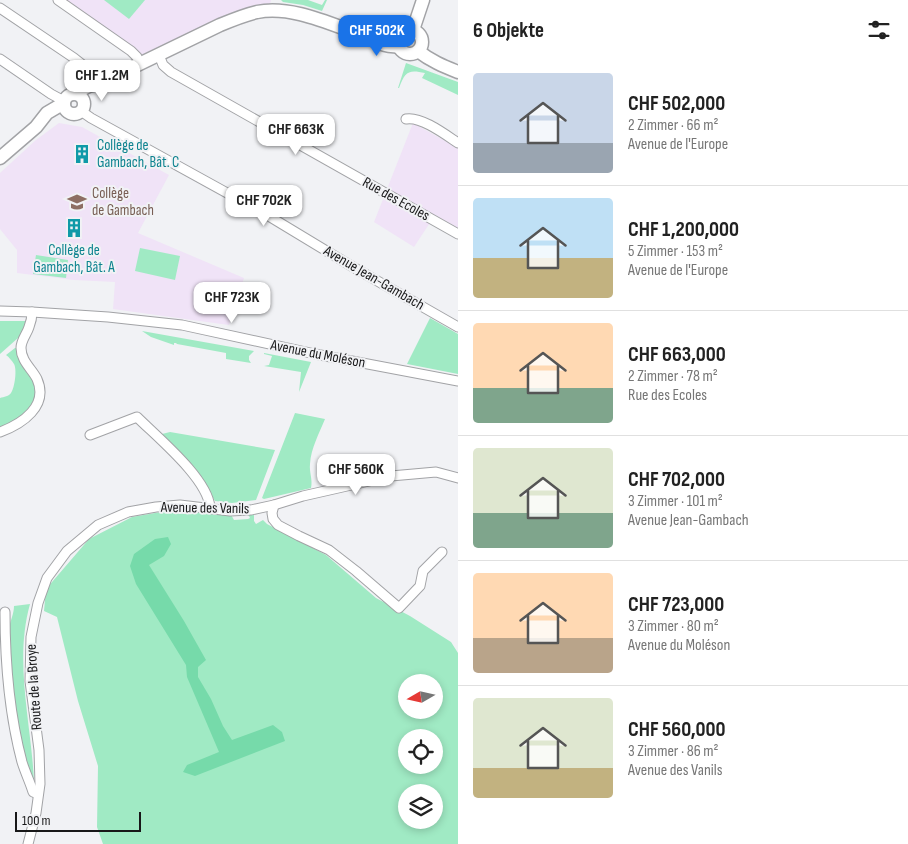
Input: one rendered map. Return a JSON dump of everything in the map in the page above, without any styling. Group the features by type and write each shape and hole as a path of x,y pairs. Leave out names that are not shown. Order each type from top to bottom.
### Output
{"main road":[{"path":"413,30 423,0"},
{"path":"0,158 36,128 47,114 72,104 100,83 220,25 257,12 274,10 292,12 365,36 399,42"},
{"path":"413,30 422,39 422,46 413,54 402,52 399,42 405,31 413,30"},
{"path":"418,51 430,60 458,72"}],"street":[{"path":"58,0 131,52 137,57 140,64"},
{"path":"0,8 74,58 93,73 100,83"},
{"name":"Rue des Ecoles","path":"159,55 163,65 170,72 458,234"},
{"name":"Avenue Jean-Gambach","path":"0,59 51,94 268,215 353,267 458,327"},
{"path":"406,118 411,118 435,128 458,143"},
{"name":"Avenue du Moléson","path":"0,311 108,317 182,325 315,354 458,381"},
{"path":"0,432 14,426 34,411 40,395 40,386 37,378 26,363 21,348 23,338 29,328 32,312"},
{"path":"90,435 137,417 190,470 204,489 210,501 210,508"},
{"name":"Avenue des Vanils","path":"128,512 180,505 230,511 256,510 303,496 391,476 436,472 458,478"},
{"path":"274,505 273,519 278,525 328,550 399,608 420,586 423,571 442,552"},
{"name":"Route de la Broye","path":"28,844 36,813 40,784 39,750 30,681 31,637 38,603 47,578 67,551 98,525 128,512"},
{"path":"5,612 8,679 15,728 23,764 33,792 38,794"}],"shaded area":[{"path":"61,0 271,0 270,5 233,12 139,56"},
{"name":"Collège de Gambach","path":"59,123 82,127 169,175 138,233 244,278 229,325 113,309 115,282 74,280 17,273 17,250 0,229 0,173 36,140"},
{"path":"413,123 458,148 458,228 435,215 414,247 374,222"}],"green space":[{"path":"104,0 145,0 129,19"},
{"path":"281,0 308,0 322,5 327,0 322,11"},
{"path":"406,63 458,82 458,95 422,78 425,73 415,71 405,75 398,88"},
{"path":"140,248 180,256 175,280 135,271"},
{"path":"36,255 68,260 66,278 33,274"},
{"path":"430,318 458,334 458,374 407,364"},
{"path":"0,321 27,321 22,334 0,354"},
{"path":"142,331 254,351 249,356 251,363 226,359 226,353 176,343 174,345 151,337"},
{"path":"17,348 34,380 35,396 33,403 24,414 0,427 0,398 11,393 15,378 14,364 6,355"},
{"path":"264,353 311,362 299,392 301,372 264,366 269,365 272,356"},
{"path":"295,413 325,419 312,452 310,467 311,488 264,499 262,498"},
{"path":"170,432 275,450 256,500 232,503 215,501 200,477 163,439 162,434"},
{"path":"178,509 230,513 234,520 248,519 250,518 248,514 254,512 256,524 263,520 267,524 326,555 376,598 410,616 451,642 458,653 458,844 103,844 97,827 98,766 78,701 57,617 44,611 46,589 89,539 132,517"},
{"path":"168,537 171,544 164,556 149,565 206,660 198,667 198,677 211,699 223,726 232,740 273,725 282,732 285,741 195,776 183,772 187,765 219,752 187,677 186,665 136,584 130,566 134,554 155,539"},
{"path":"30,604 25,626 23,669 33,782 23,752 17,722 12,691 9,637 14,606"}],"place":[{"name":"Collège de Gambach, Bât. C","path":"82,154"},
{"name":"Collège de Gambach","path":"77,202"},
{"name":"Collège de Gambach, Bât. A","path":"74,228"}]}
